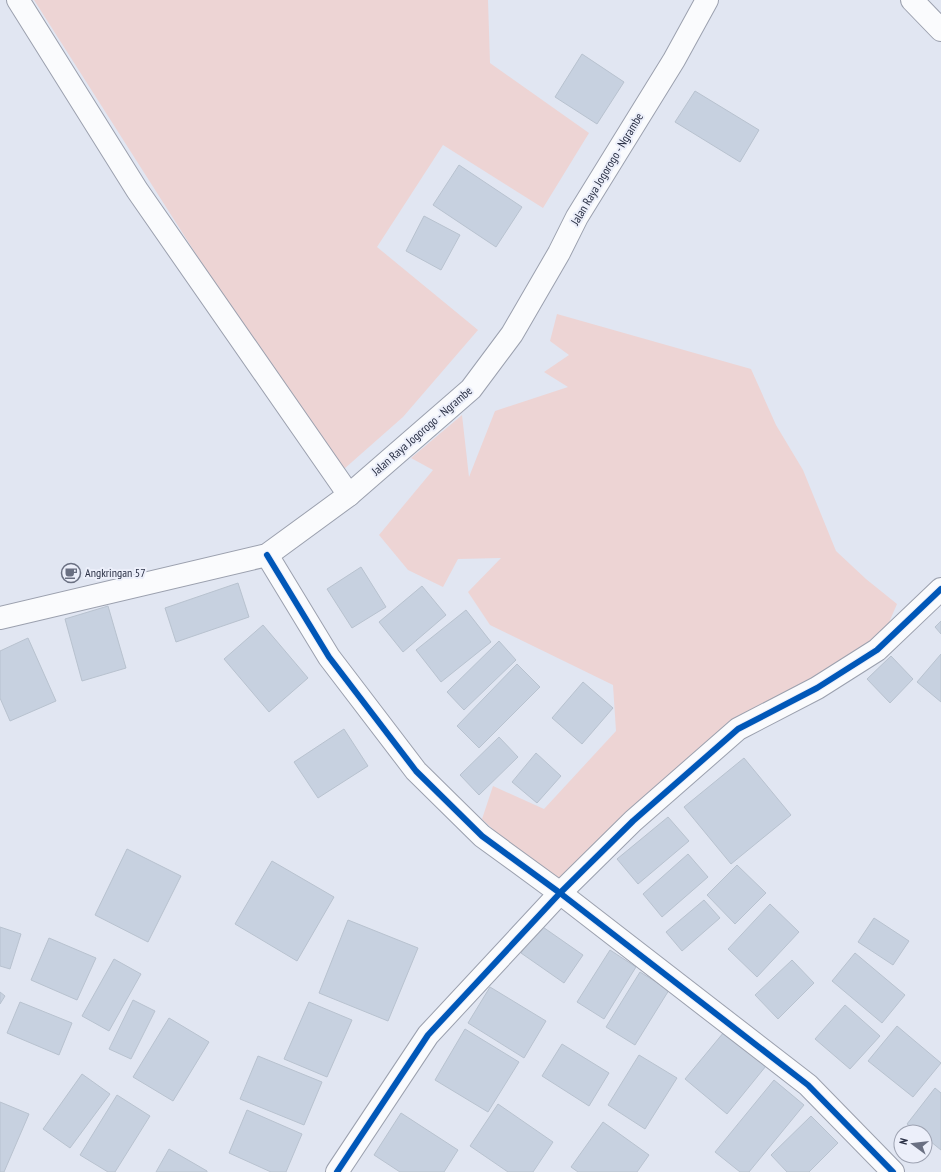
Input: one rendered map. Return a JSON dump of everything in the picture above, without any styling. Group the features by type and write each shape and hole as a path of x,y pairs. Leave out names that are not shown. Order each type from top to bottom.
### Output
{"street":[{"path":"18,0 137,190 349,495"},
{"name":"Jalan Raya Jogorogo - Ngrambe","path":"0,618 267,555 349,495 471,389 512,334 559,253 577,217 674,60 707,0"},
{"path":"912,0 941,30"},
{"path":"267,555 329,657 416,771 482,836 560,892 808,1085 893,1172"},
{"path":"337,1172 428,1035 560,892 633,821 738,728 817,688 877,650 941,589"}],"shaded area":[{"path":"34,0 488,0 490,63 589,133 543,208 443,145 377,247 478,330 403,417 344,469 282,389"},
{"path":"557,314 751,369 776,425 803,470 836,551 866,579 897,604 877,650 738,729 560,893 482,819 493,786 544,809 616,731 613,685 490,625 468,592 501,558 458,559 443,587 408,570 379,535 433,470 411,458 462,415 469,477 495,411 568,387 544,372 569,355 550,341"}],"building":[{"path":"582,54 624,82 597,124 555,97"},
{"path":"695,91 759,130 740,162 675,122"},
{"path":"459,165 522,207 496,247 433,205"},
{"path":"424,216 460,235 441,270 406,251"},
{"path":"361,567 386,607 352,628 327,589"},
{"path":"238,583 249,617 176,642 165,608"},
{"path":"422,586 446,615 403,652 379,622"},
{"path":"108,606 126,668 82,681 65,619"},
{"path":"466,610 491,642 441,682 416,650"},
{"path":"941,621 941,634 935,627"},
{"path":"263,625 308,678 269,712 224,659"},
{"path":"28,638 56,701 10,721 0,698 0,651"},
{"path":"499,641 516,660 464,710 447,692"},
{"path":"941,654 941,702 917,682"},
{"path":"891,656 913,679 890,703 867,679"},
{"path":"517,664 540,687 479,748 457,726"},
{"path":"583,682 613,708 582,744 552,718"},
{"path":"344,729 368,766 318,798 294,762"},
{"path":"499,737 518,757 479,795 460,775"},
{"path":"536,753 561,776 537,803 512,782"},
{"path":"744,758 791,815 731,864 684,807"},
{"path":"668,817 689,841 638,884 617,859"},
{"path":"127,849 181,876 148,942 95,915"},
{"path":"688,854 708,877 662,917 643,894"},
{"path":"272,861 334,897 297,961 235,924"},
{"path":"737,865 766,893 735,924 707,895"},
{"path":"704,900 720,918 682,951 666,932"},
{"path":"770,904 799,932 757,977 728,949"},
{"path":"874,918 909,941 893,965 858,942"},
{"path":"348,920 418,948 388,1021 319,993"},
{"path":"540,925 583,955 564,983 521,953"},
{"path":"0,927 21,934 10,969 0,966"},
{"path":"49,938 96,958 77,1000 31,980"},
{"path":"610,950 636,967 604,1019 577,1002"},
{"path":"855,953 905,995 882,1023 832,981"},
{"path":"114,959 141,974 109,1031 82,1016"},
{"path":"792,960 814,983 778,1019 755,995"},
{"path":"640,972 669,990 635,1045 606,1027"},
{"path":"490,987 546,1021 524,1058 468,1023"},
{"path":"0,992 5,996 0,1004"},
{"path":"133,1000 155,1011 131,1059 109,1049"},
{"path":"20,1002 72,1023 59,1055 7,1033"},
{"path":"309,1002 352,1020 327,1077 284,1059"},
{"path":"845,1005 880,1036 850,1069 815,1039"},
{"path":"169,1018 209,1042 173,1101 133,1077"},
{"path":"897,1026 941,1063 913,1097 868,1061"},
{"path":"465,1029 519,1062 488,1112 435,1080"},
{"path":"724,1032 766,1066 727,1114 685,1079"},
{"path":"562,1044 609,1073 589,1106 542,1076"},
{"path":"639,1055 677,1078 645,1129 608,1105"},
{"path":"258,1056 322,1082 304,1125 240,1099"},
{"path":"82,1074 110,1094 70,1148 43,1129"},
{"path":"774,1080 804,1105 749,1172 740,1172 715,1152"},
{"path":"935,1088 941,1093 941,1150 933,1144 933,1124 907,1124"},
{"path":"117,1095 150,1116 115,1172 108,1172 80,1155"},
{"path":"0,1102 29,1114 4,1172 0,1172"},
{"path":"498,1104 553,1142 533,1172 508,1172 470,1146"},
{"path":"247,1110 302,1134 286,1172 271,1172 229,1153"},
{"path":"401,1113 458,1150 444,1172 400,1172 374,1155"},
{"path":"811,1116 838,1143 809,1172 787,1172 771,1155"},
{"path":"603,1122 649,1155 637,1172 578,1172 571,1167"},
{"path":"169,1149 207,1171 207,1172 156,1172"}],"cycle path":[{"path":"267,555 329,657 416,771 482,836 560,893 808,1085 893,1172"},
{"path":"337,1172 428,1035 560,893 633,821 738,729 817,688 877,650 941,589"}],"place":[{"name":"Angkringan 57","path":"71,573"}]}
